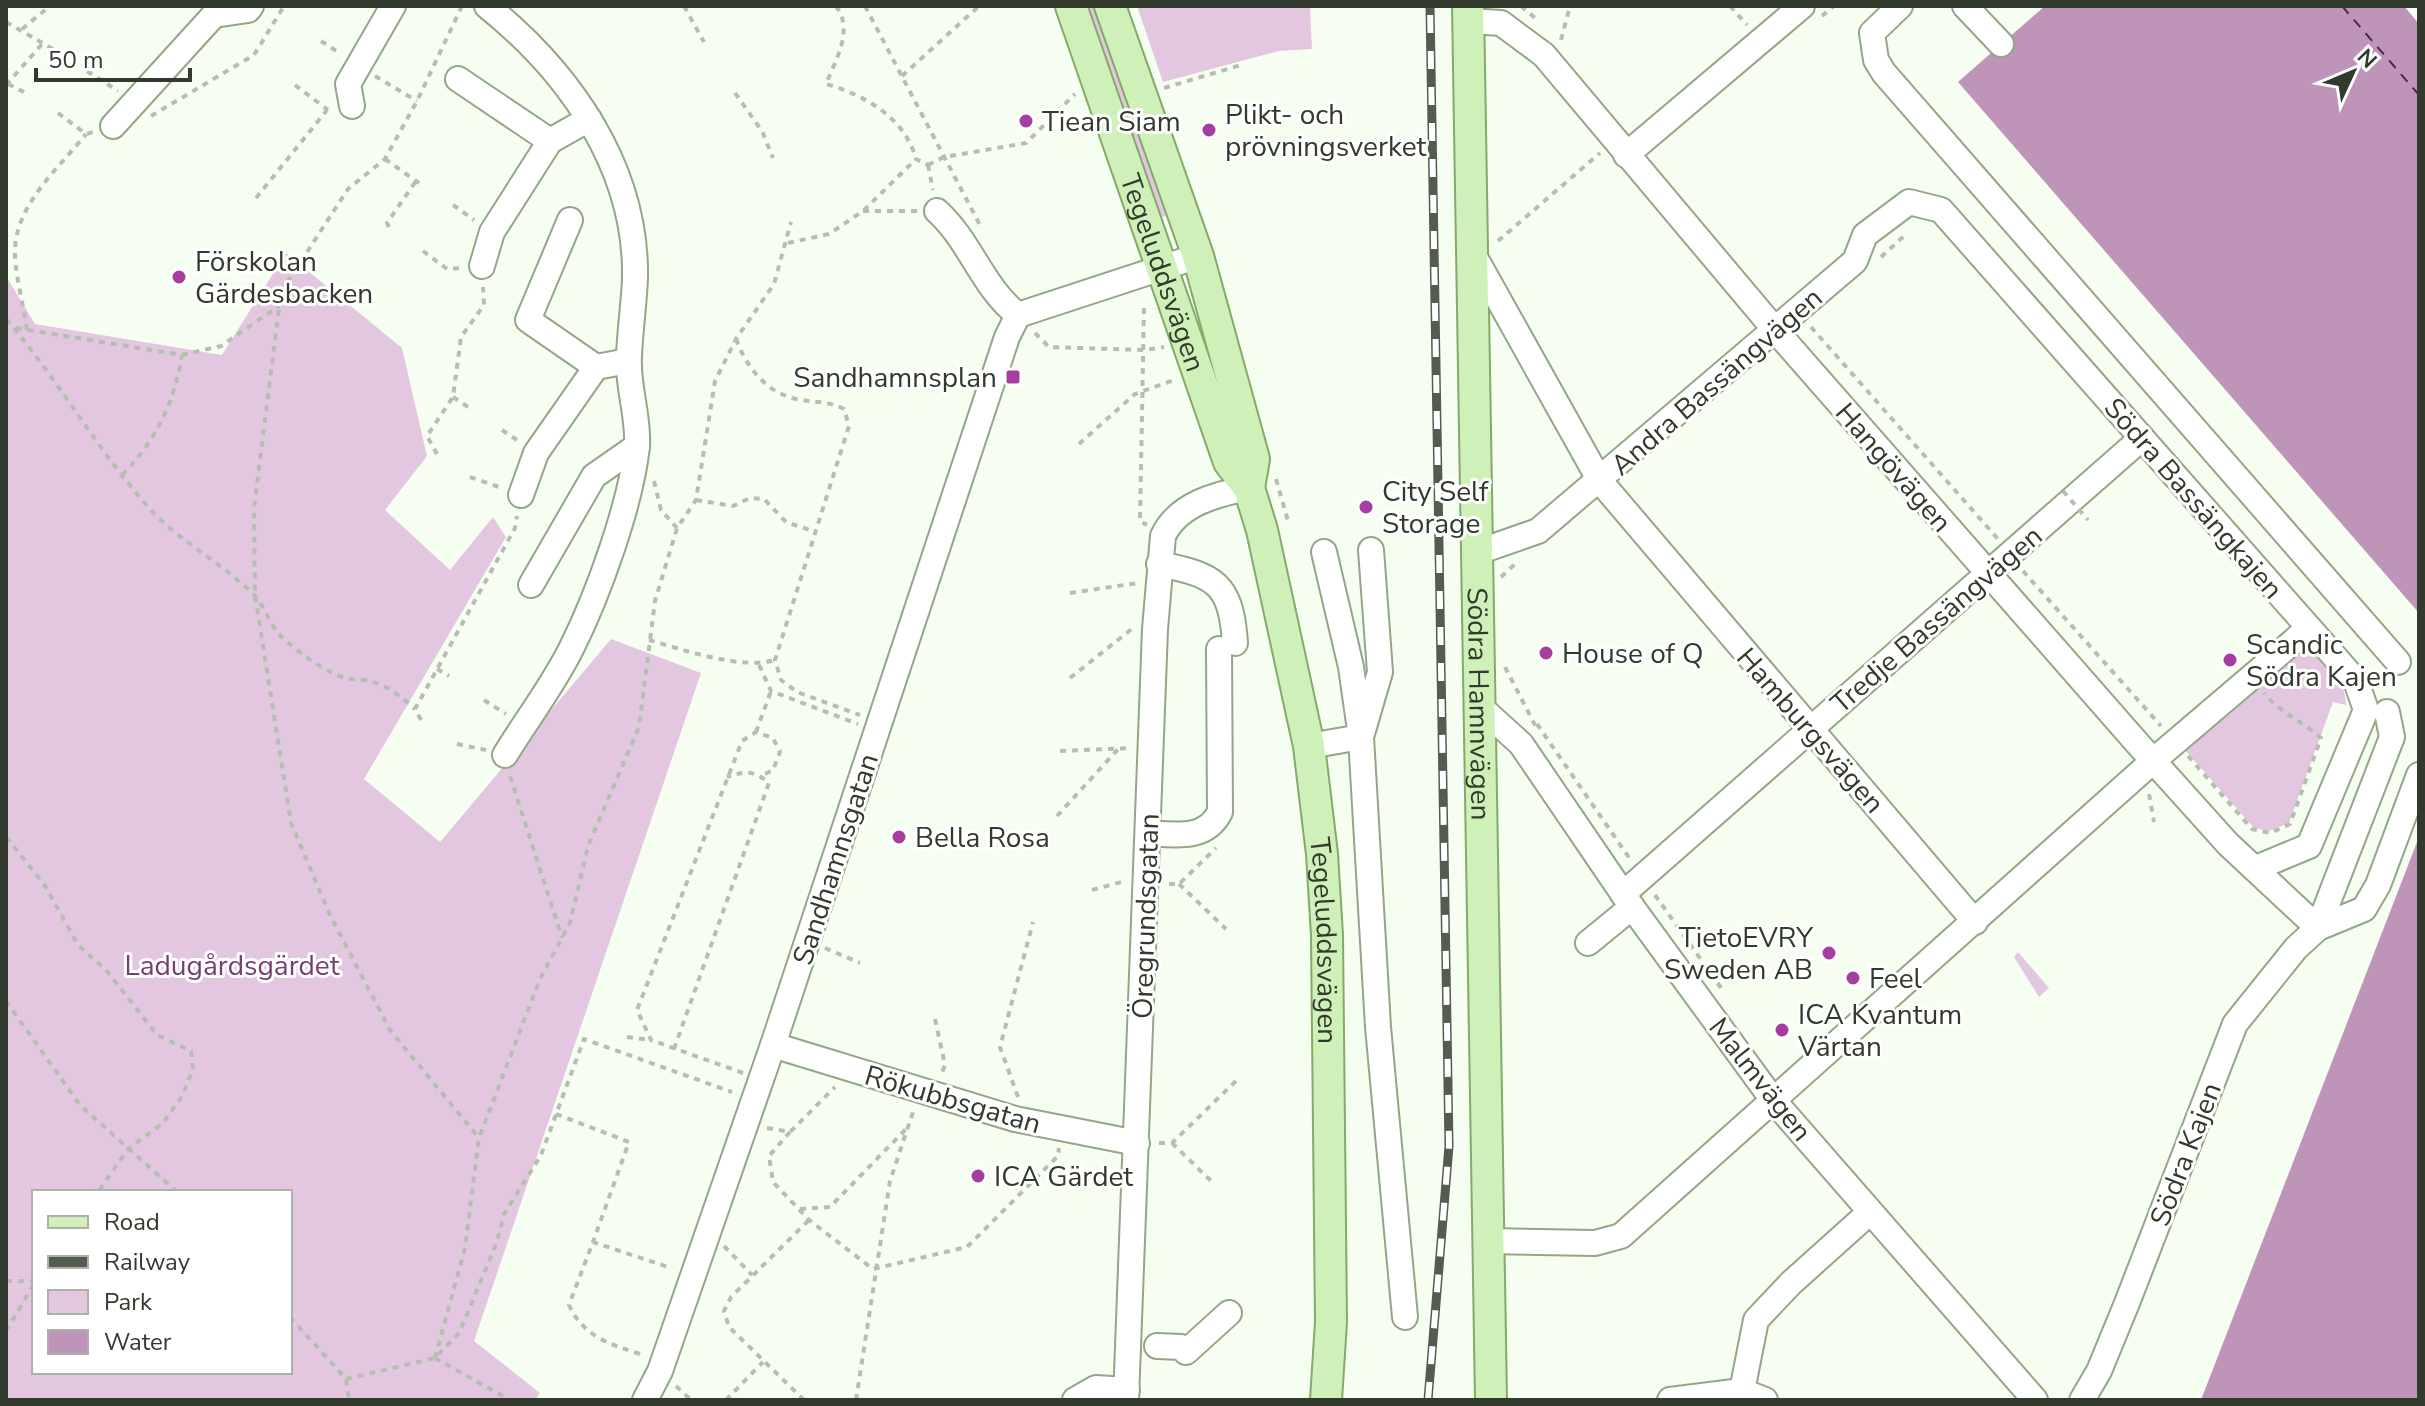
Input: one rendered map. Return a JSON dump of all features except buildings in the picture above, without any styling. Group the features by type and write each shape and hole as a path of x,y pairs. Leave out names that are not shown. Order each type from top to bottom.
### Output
{"main road":[{"name":"Tegeluddsvägen","path":"1071,6 1229,462 1249,488 1286,631 1309,746 1322,854 1327,935 1331,1322 1326,1400"},
{"name":"Tegeluddsvägen","path":"1110,6 1198,256 1254,459 1249,488"},
{"name":"Södra Hamnvägen","path":"1469,14 1483,249 1475,553 1491,1400"}],"street":[{"path":"113,126 136,102 206,11 248,10 251,6"},
{"path":"352,106 348,84 393,6"},
{"path":"487,6 514,27 555,71 589,119 615,164 625,199 635,276 628,361 637,446 628,492 572,648 505,755"},
{"path":"1620,148 1802,6"},
{"name":"Södra Bassängkajen","path":"1900,6 1877,26 1870,42 1884,73 2398,662"},
{"path":"1965,6 2001,44"},
{"name":"Hangövägen","path":"1469,14 1501,23 1520,34 1544,55 1784,339 2153,761 2228,844 2318,928"},
{"path":"458,79 550,141"},
{"path":"482,266 492,232 550,141 589,119"},
{"name":"Andra Bassängvägen","path":"1475,553 1538,531 1784,339 1855,261 1865,235 1909,202 1941,210"},
{"name":"Södra Bassängkajen","path":"1941,210 2356,681 2366,710 2309,846 2256,868"},
{"path":"937,211 956,228 998,299 1018,315 1198,256"},
{"path":"570,220 528,320 596,367"},
{"name":"Hamburgsvägen","path":"1483,249 1600,481 1975,922"},
{"name":"Sandhamnsgatan","path":"645,1400 660,1371 773,1045 1007,337 1018,315"},
{"path":"521,495 536,453 596,367 628,361"},
{"name":"Tredje Bassängvägen","path":"1588,943 1627,901 1642,877 1776,775 1811,730 2142,438"},
{"path":"531,585 594,476 637,446"},
{"path":"1163,536 1168,524 1185,509 1249,488"},
{"name":"Öregrundsgatan","path":"1126,1395 1148,1143 1148,833 1155,629 1163,536"},
{"path":"1361,737 1380,672 1371,550"},
{"path":"1324,552 1351,667 1361,737 1378,1027 1405,1317"},
{"path":"1148,833 1198,834 1213,826 1220,812 1231,604 1218,584 1199,572 1159,564"},
{"path":"1489,1241 1595,1243 1621,1236 1975,922 2153,761 2172,738 2251,678 2309,628"},
{"name":"Malmvägen","path":"1478,705 1521,744 1627,901 1773,1100 2035,1400"},
{"name":"Södra Kajen","path":"2318,928 2392,737 2387,712"},
{"path":"1309,746 1361,737"},
{"name":"Södra Kajen","path":"2082,1400 2105,1358 2235,1024 2296,948 2318,928 2364,909 2378,885 2419,775"},
{"name":"Rökubbsgatan","path":"773,1045 1015,1119 1148,1143"},
{"path":"1742,1391 1756,1320 1791,1283 1869,1213"},
{"path":"1157,1346 1181,1347 1186,1352 1229,1313"},
{"path":"1075,1400 1096,1388 1126,1395"},
{"path":"1670,1400 1742,1391 1765,1400"}],"path":[{"path":"22,29 50,6"},
{"path":"27,330 15,252 19,226 30,203 86,134 156,115 254,55 283,14 284,6"},
{"path":"462,6 417,101 385,159 348,189 281,292 254,508 255,595 273,727 291,823 330,915 390,1030 479,1138"},
{"path":"684,6 704,42"},
{"path":"836,6 844,16 844,39 826,84 849,90 889,115 911,140 916,159 928,165 944,157 1026,143 1079,90"},
{"path":"865,6 987,237"},
{"path":"902,76 979,6"},
{"path":"1559,46 1570,6"},
{"path":"6,22 53,49"},
{"path":"24,92 7,84 43,43"},
{"path":"254,55 261,60"},
{"path":"1158,89 1241,65"},
{"path":"87,71 136,102"},
{"path":"381,80 417,101"},
{"path":"295,85 327,110"},
{"path":"735,93 762,131 773,158"},
{"path":"256,198 327,110 352,106"},
{"path":"58,113 86,134"},
{"path":"1483,249 1620,148"},
{"path":"385,159 417,182 387,223 389,227"},
{"path":"788,243 829,234 863,211 916,159"},
{"path":"863,211 908,211"},
{"path":"435,1358 465,1248 479,1138 540,979 570,923 588,846 639,727 655,601 677,528 696,500 715,381 736,339 774,284 788,243 791,222"},
{"path":"1875,262 1907,233"},
{"path":"423,251 447,269 482,266 484,305 461,337 453,397 427,436 437,454"},
{"path":"14,328 182,355 221,346 279,306"},
{"path":"1144,308 1145,390 1140,521 1163,536"},
{"path":"1018,315 1049,347 1145,350 1166,347"},
{"path":"6,319 34,352 122,475 183,541 255,595 269,624 310,660 346,678 371,681 393,690 415,709 421,720"},
{"path":"1784,339 1805,336 1809,323 2252,829 2270,833 2290,824 2321,738 2297,717 2274,706 2251,678"},
{"path":"736,339 744,362 767,385 793,399 830,402 844,409 849,426 813,531 775,660 781,680 797,692 879,727"},
{"path":"122,475 147,451 176,392 182,355"},
{"path":"1079,444 1135,394 1177,380"},
{"path":"453,397 468,407"},
{"path":"637,446 648,457 661,510 677,528"},
{"path":"415,709 515,528 521,495 470,477"},
{"path":"2063,491 2088,520"},
{"path":"696,500 733,506 750,498 764,499 786,522 813,531"},
{"path":"1070,593 1138,583"},
{"path":"1070,678 1131,628 1155,629"},
{"path":"649,640 702,656 759,665 775,660"},
{"path":"651,1040 637,1010 742,741 756,732 771,691 759,665"},
{"path":"1504,665 1532,720 1732,1003"},
{"path":"437,669 449,676"},
{"path":"771,691 879,727"},
{"path":"756,732 773,738 780,752 773,770 761,776"},
{"path":"457,744 505,755 522,819 562,938"},
{"path":"1057,816 1120,747"},
{"path":"1060,751 1131,748"},
{"path":"674,1049 769,783 761,776 746,771 727,777"},
{"path":"6,837 44,884 78,945 106,970 157,1035 191,1051 193,1069 182,1096 163,1123 128,1149 99,1190"},
{"path":"1169,884 1179,884 1222,844"},
{"path":"1092,890 1127,881"},
{"path":"1179,884 1226,929"},
{"path":"1018,1099 1000,1047 1033,922"},
{"path":"807,941 860,963"},
{"path":"6,1001 80,1105 175,1190"},
{"path":"935,1019 945,1065 941,1075"},
{"path":"627,1037 651,1040 761,1079"},
{"path":"346,1379 435,1358 459,1333 497,1242 504,1214 541,1155 584,1039 732,1092"},
{"path":"852,1070 769,1156 773,1182 809,1220 873,1269"},
{"path":"1148,1143 1172,1143 1237,1080"},
{"path":"856,1400 873,1269 890,1181 920,1090"},
{"path":"556,1114 629,1142 569,1305 578,1325 605,1343 640,1354"},
{"path":"745,1124 790,1132"},
{"path":"799,1209 830,1207 908,1127"},
{"path":"1172,1143 1211,1181"},
{"path":"873,1269 967,1247 1058,1156"},
{"path":"804,1400 725,1319 731,1297 809,1220"},
{"path":"708,1229 752,1275"},
{"path":"593,1242 668,1267"},
{"path":"6,1281 32,1282"},
{"path":"6,1331 32,1286"},
{"path":"292,1319 346,1379 349,1400"},
{"path":"435,1358 510,1400"},
{"path":"726,1400 764,1361"}],"green space":[{"path":"1086,6 1100,6 1172,214 1159,218"},
{"path":"1137,6 1310,6 1312,49 1279,51 1163,82"},
{"name":"Ladugårdsgärdet","path":"286,253 402,348 427,456 385,510 450,570 493,517 506,537 364,779 440,842 611,639 701,673 474,1341 540,1393 535,1400 6,1400 6,276 35,324 222,355"},
{"path":"2302,645 2326,663 2338,677 2346,705 2333,702 2289,823 2269,831 2254,828 2185,750 2185,744"},
{"path":"2018,952 2049,988 2039,997 2014,957"}],"water":[{"path":"2045,6 2404,6 2419,24 2419,613 1958,82"},
{"path":"2419,837 2419,1400 2201,1400"}],"ferry route":[{"path":"2342,6 2419,95"}],"railway":[{"path":"1428,1400 1449,1146 1430,6"}],"place":[{"name":"Tiean Siam","path":"1026,121"},
{"name":"Plikt- och prövningsverket","path":"1209,130"},
{"name":"Förskolan Gärdesbacken","path":"179,277"},
{"name":"Sandhamnsplan","path":"1013,377"},
{"name":"City Self Storage","path":"1366,507"},
{"name":"House of Q","path":"1546,653"},
{"name":"Scandic Södra Kajen","path":"2230,660"},
{"name":"Bella Rosa","path":"899,837"},
{"name":"TietoEVRY Sweden AB","path":"1829,953"},
{"name":"Feel","path":"1853,978"},
{"name":"ICA Kvantum Värtan","path":"1782,1030"},
{"name":"ICA Gärdet","path":"978,1176"}]}
